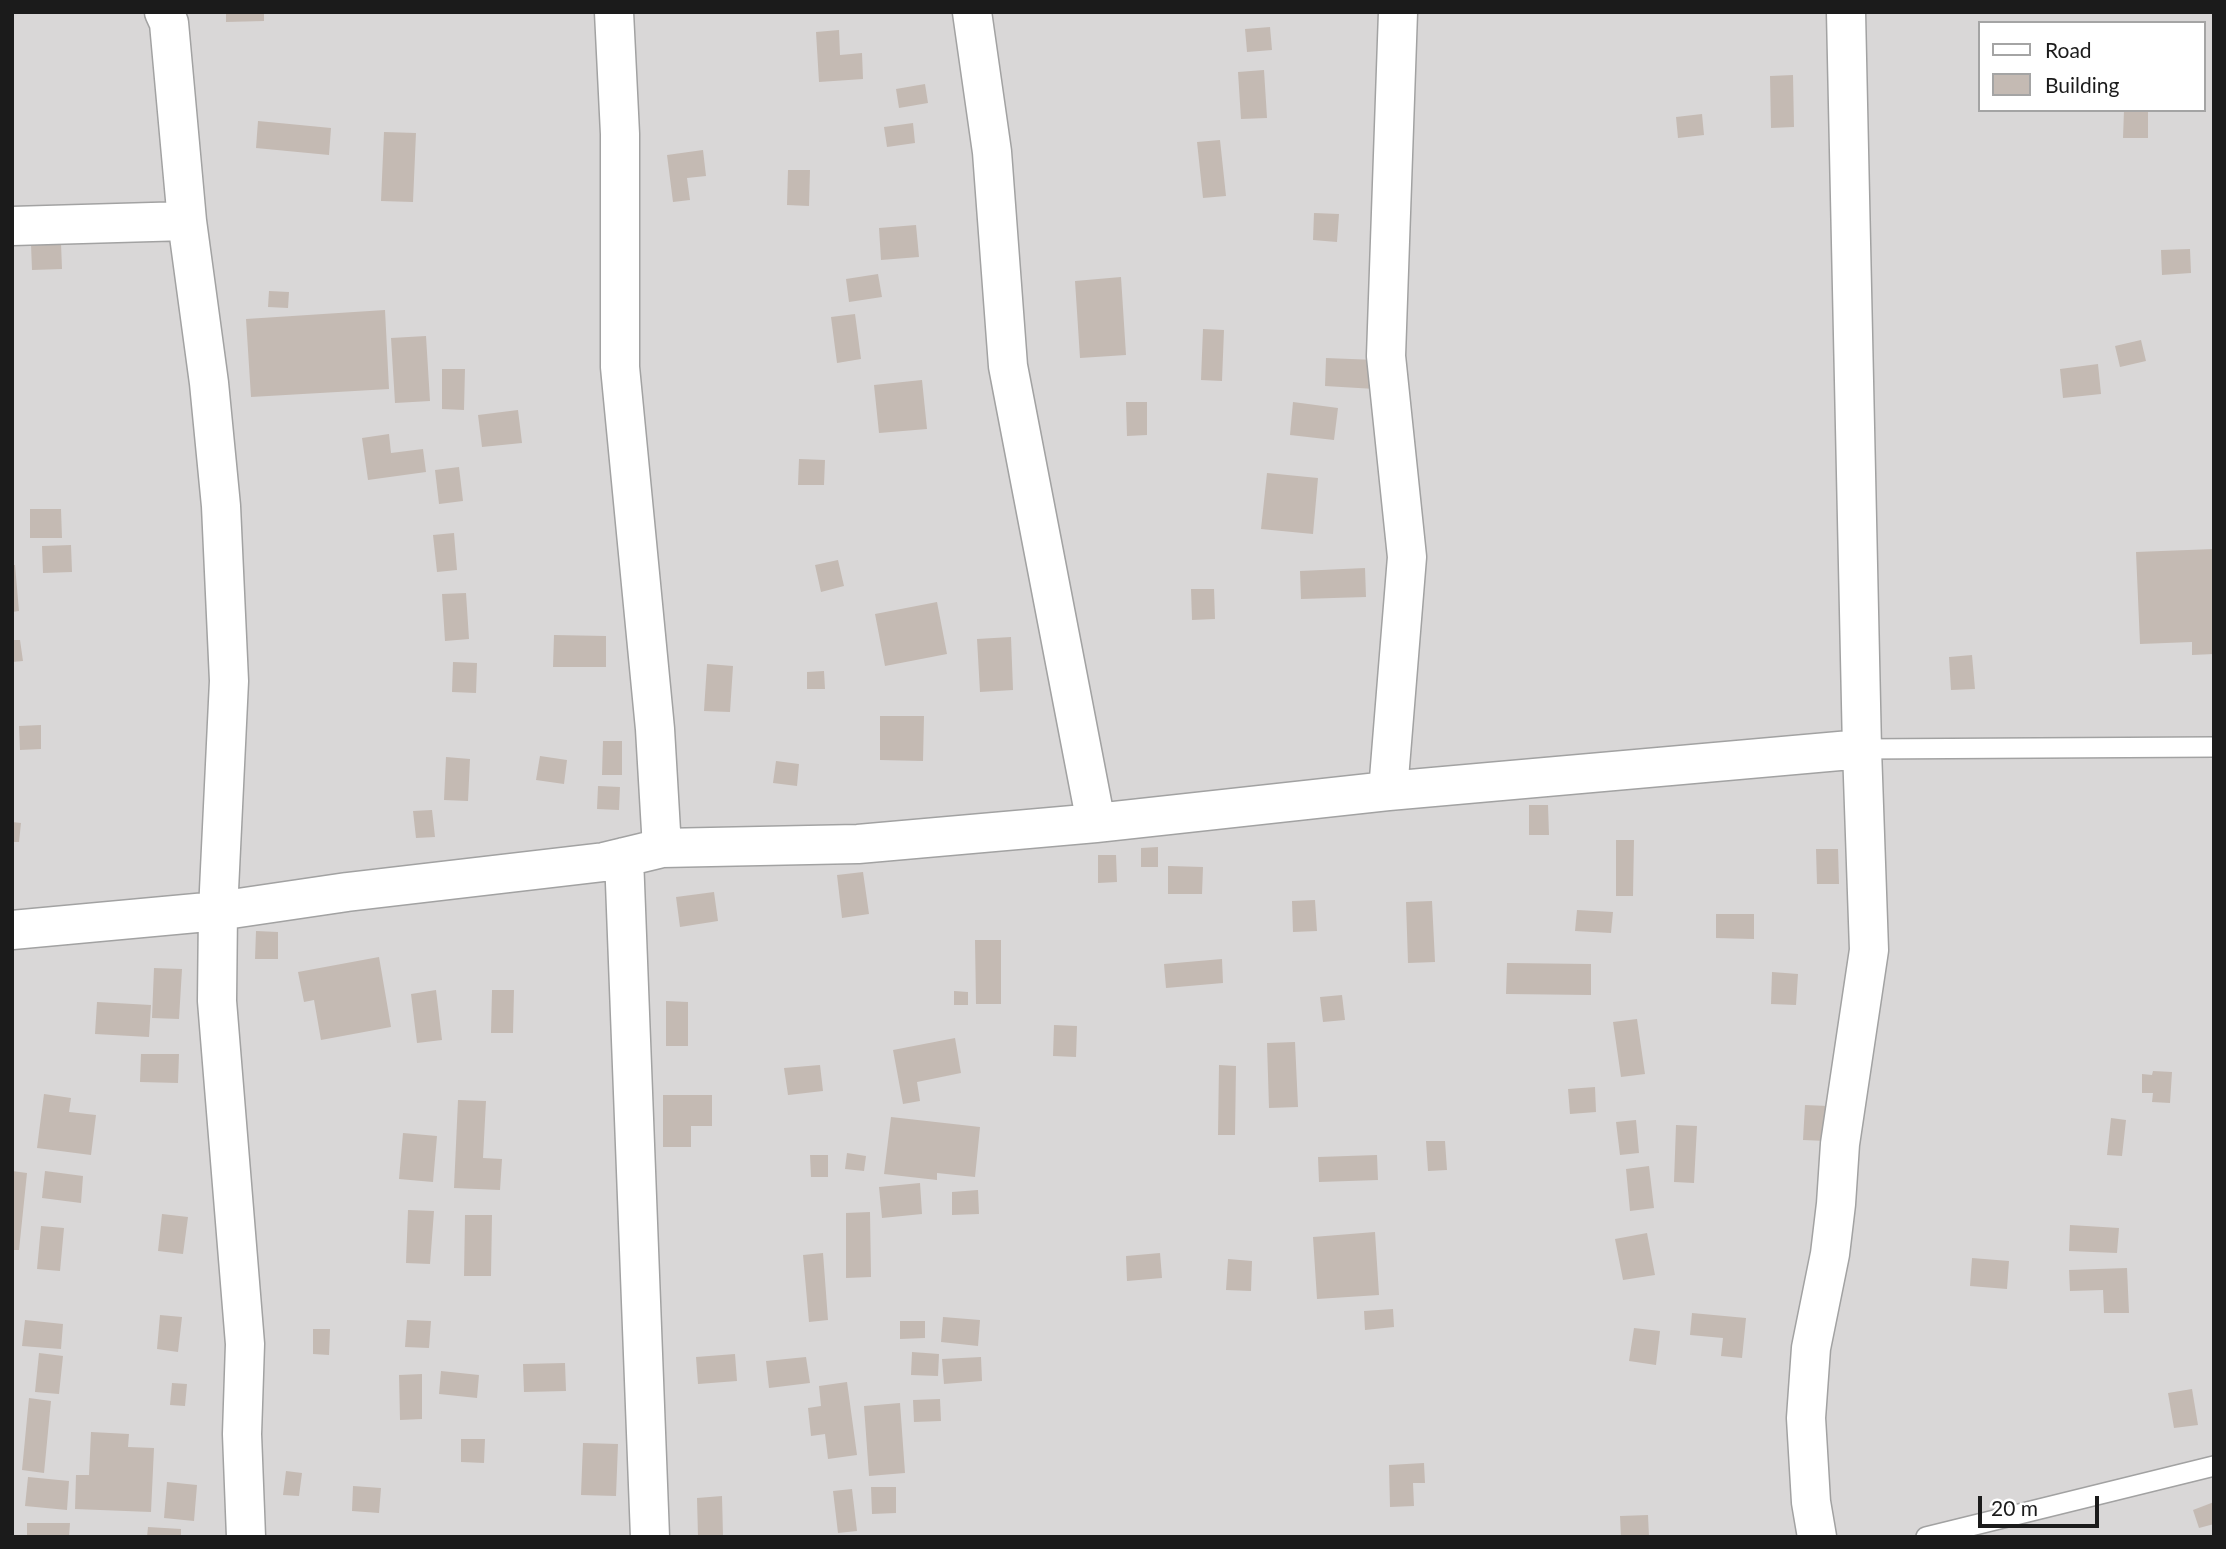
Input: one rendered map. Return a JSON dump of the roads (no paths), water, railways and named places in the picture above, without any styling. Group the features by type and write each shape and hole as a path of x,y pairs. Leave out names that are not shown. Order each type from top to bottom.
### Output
{"street":[{"path":"164,12 169,23 187,221 209,383 219,492 229,668 218,911 217,1001 245,1344 242,1434 246,1537"},
{"path":"614,12 620,134 620,367 651,689 662,848"},
{"path":"972,12 992,152 1008,366 1096,823"},
{"path":"1388,791 1406,557 1386,356 1398,12"},
{"path":"1817,1537 1811,1502 1806,1418 1811,1348 1830,1254 1840,1144 1869,950 1846,12"},
{"path":"12,226 187,221"},
{"path":"12,930 218,911 347,892 604,862 662,848 858,844 1096,823 1388,791 1862,749"},
{"path":"624,857 650,1537"}],"lane":[{"path":"1862,749 2214,747"},
{"path":"1926,1537 2214,1466"}]}
